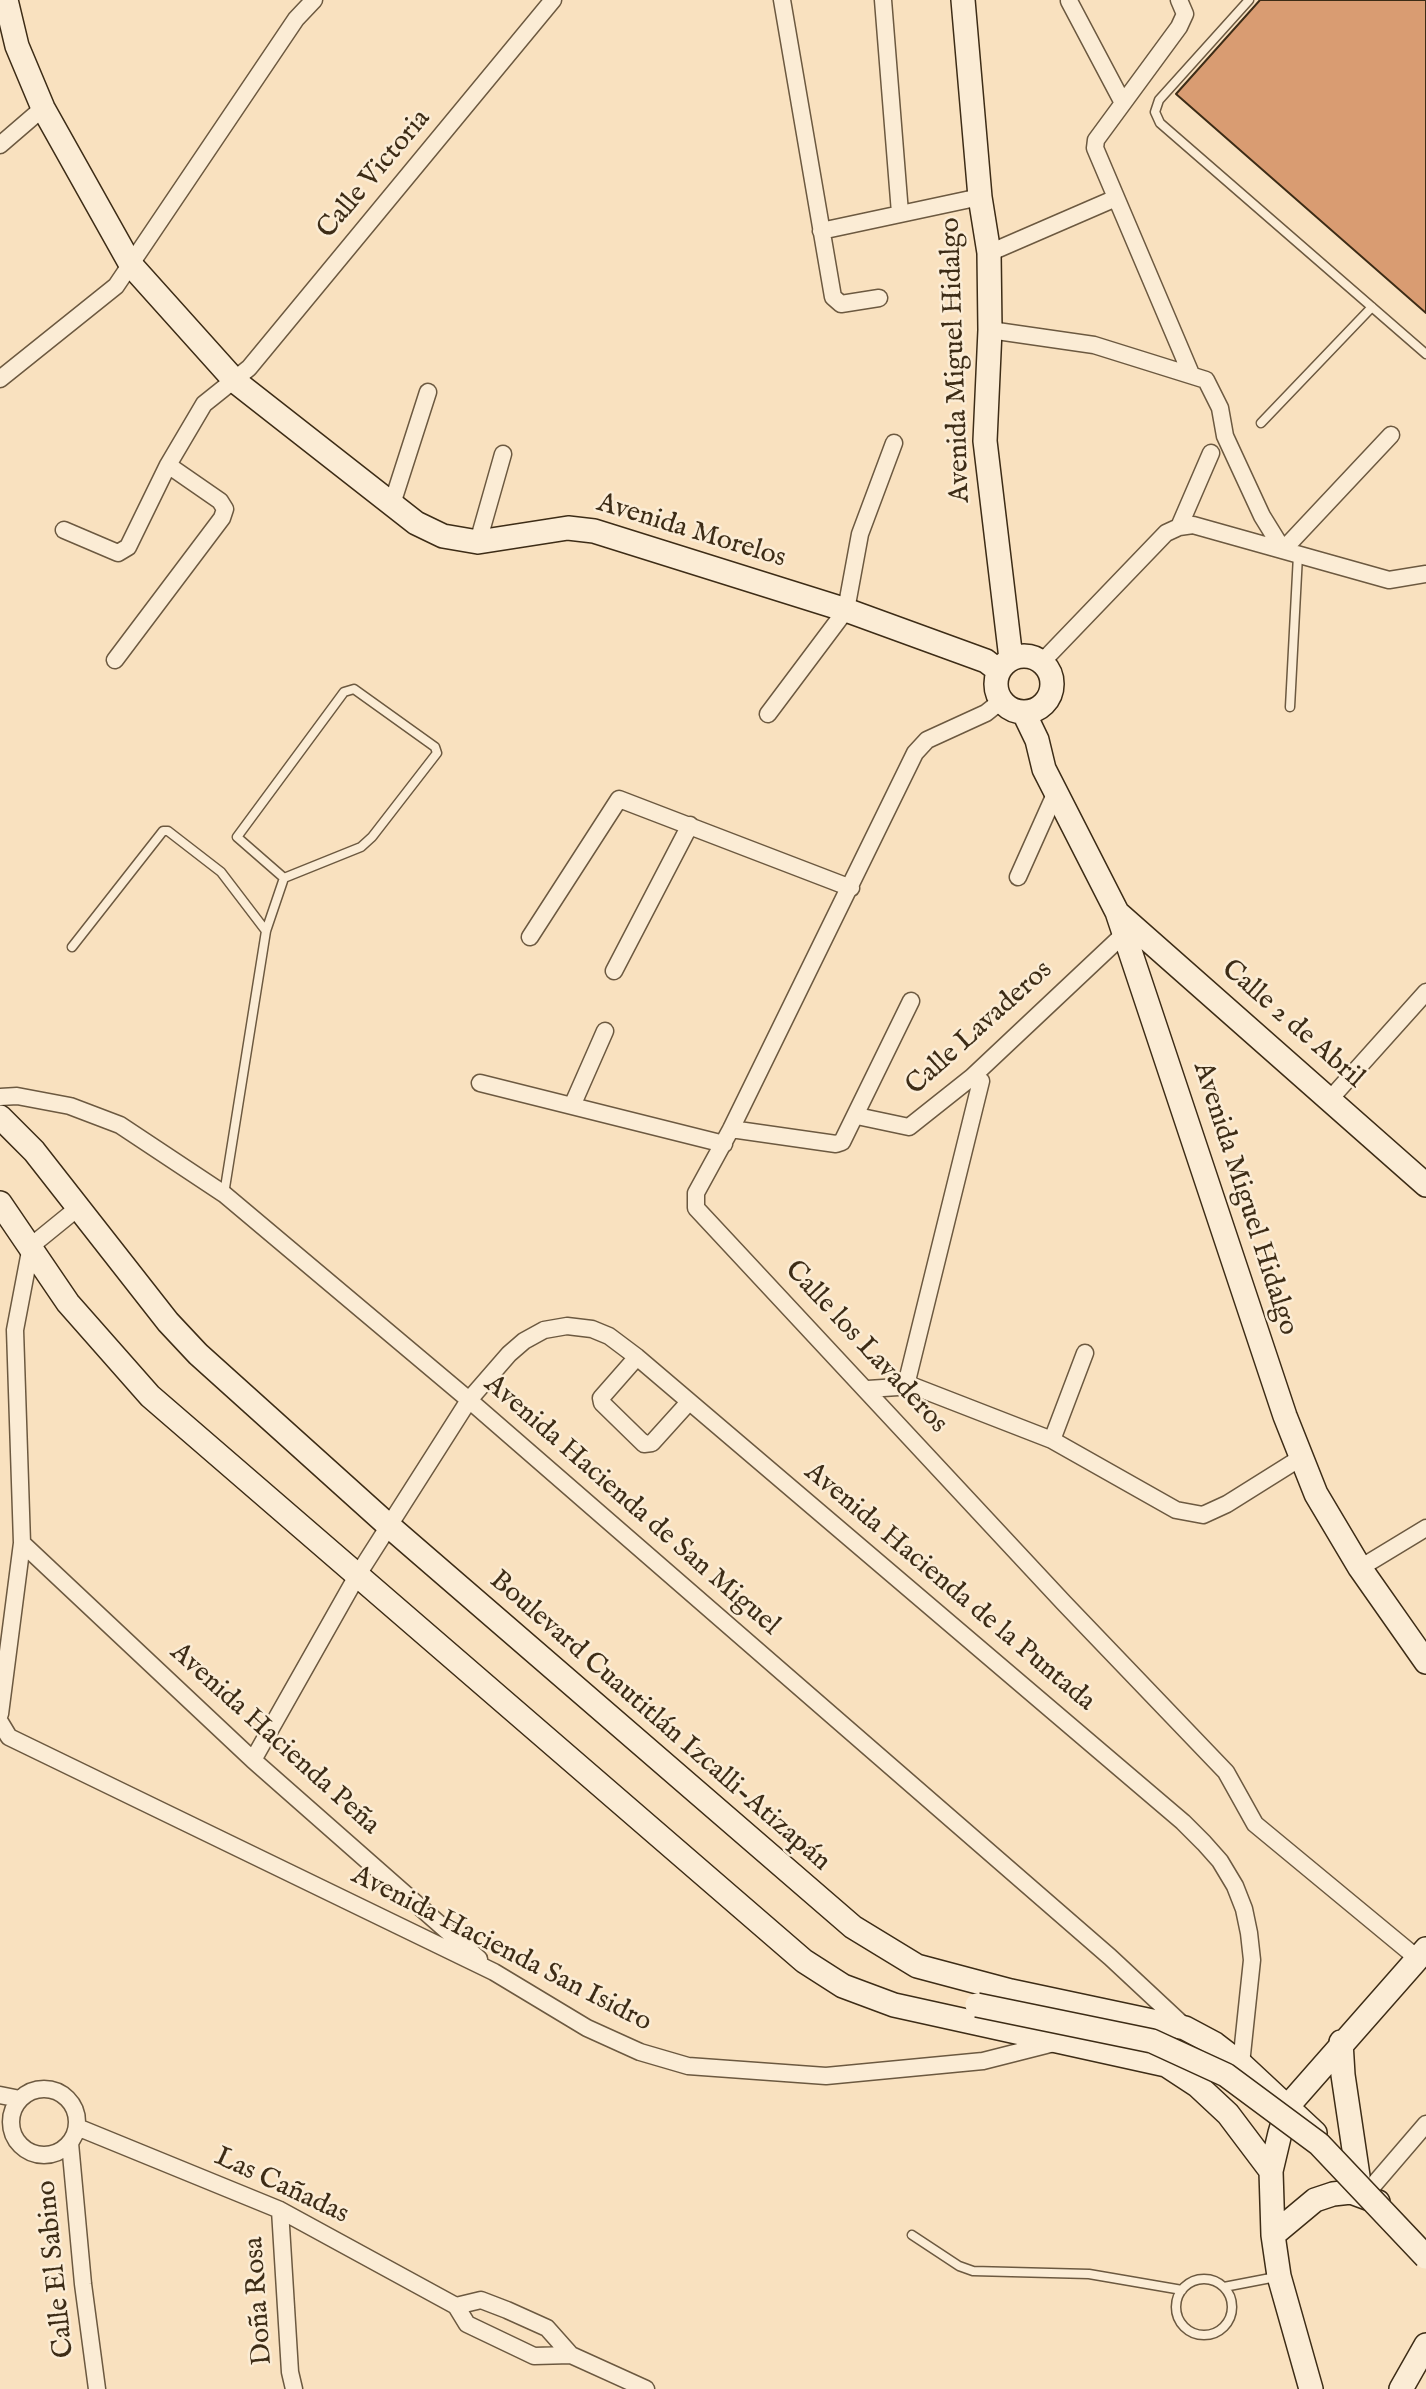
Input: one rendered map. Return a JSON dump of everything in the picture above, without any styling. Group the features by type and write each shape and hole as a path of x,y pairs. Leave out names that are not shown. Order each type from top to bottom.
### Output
{"main road":[{"name":"Avenida Morelos","path":"6,0 17,46 43,108 131,265 236,382 416,523 443,536 478,542 568,528 594,531 846,610 986,661 1018,662"},
{"name":"Avenida Miguel Hidalgo","path":"963,0 980,197 989,253 990,330 985,441 993,528 1009,634 1018,662"},
{"path":"1018,662 1052,683 1048,698 1031,711 1015,711 1001,701 996,686 1018,662"},
{"path":"1031,711 1044,769 1056,792"},
{"name":"Calle 2 de Abril","path":"1056,792 1135,942 1331,1098 1426,1185"},
{"name":"Avenida Miguel Hidalgo","path":"1135,942 1285,1416 1316,1494 1360,1567 1426,1662"},
{"name":"Boulevard Cuautitlán Izcalli-Atizapán","path":"0,1117 34,1151 167,1322 190,1346 388,1526 825,1905 863,1934 917,1966 1011,1991 1185,2028 1215,2044 1288,2106 1371,2190 1426,2258"},
{"path":"0,1203 68,1303 150,1396 804,1961 843,1986 894,2005 1166,2065 1198,2086 1228,2114 1271,2171"},
{"path":"1311,2389 1279,2276 1273,2235 1271,2171 1288,2106 1341,2042 1422,1953"},
{"path":"917,1966 978,1999 1153,2041 1226,2075 1319,2144 1426,2258"},
{"path":"894,2005 978,1999 1152,2027 1203,2048 1327,2136 1426,2241"},
{"path":"1273,2235 1315,2200 1333,2194 1371,2190 1342,2075 1341,2042"},
{"path":"1401,2389 1426,2345"},
{"path":"1407,2389 1426,2380"}],"street":[{"path":"0,379 116,286 296,19 314,0"},
{"name":"Calle Victoria","path":"64,530 118,553 124,552 168,465 204,404 236,382 553,0"},
{"path":"782,0 821,231 836,302 841,304 879,298"},
{"path":"883,0 900,213"},
{"path":"1179,0 1185,14 1179,27 1094,144 1191,374"},
{"path":"1069,1 1123,103"},
{"path":"0,145 43,108"},
{"path":"821,231 980,197"},
{"path":"989,253 1116,198"},
{"path":"990,330 1094,345 1206,380 1220,408 1225,436 1262,516 1291,552"},
{"path":"392,504 428,392"},
{"path":"1291,552 1391,435"},
{"path":"768,714 846,610 860,534 894,443"},
{"path":"1179,527 1211,453"},
{"path":"478,542 503,454"},
{"path":"116,660 222,518 225,509 220,501 168,465"},
{"path":"1018,662 1166,533 1179,527 1193,525 1389,580 1426,574"},
{"name":"Calle los Lavaderos","path":"1001,701 986,713 920,745 728,1136 696,1193 696,1208 1226,1772 1255,1824 1422,1953"},
{"path":"1018,877 1056,792"},
{"path":"530,937 618,799 851,888"},
{"path":"614,971 690,825"},
{"name":"Calle Lavaderos","path":"857,1116 909,1127 1135,942"},
{"path":"1331,1098 1426,992"},
{"path":"480,1083 572,1106 728,1136 836,1144 842,1142 857,1116 911,1001"},
{"path":"572,1106 606,1031"},
{"path":"906,1385 981,1081"},
{"name":"Avenida Hacienda de San Miguel","path":"0,1097 17,1096 70,1106 120,1125 224,1194 469,1400 1110,1957 1185,2028"},
{"path":"0,1714 22,1543 15,1330 31,1246 79,1207"},
{"name":"Avenida Hacienda de la Puntada","path":"253,1760 357,1576 469,1400 509,1353 544,1330 567,1326 592,1329 609,1336 637,1357 1183,1822 1220,1861 1244,1909 1252,1960 1241,2064"},
{"path":"1052,1440 1084,1353"},
{"path":"637,1357 601,1398 601,1403 644,1444 652,1443 689,1402"},
{"path":"868,1389 906,1385 1052,1440 1176,1510 1203,1515 1227,1504 1302,1457"},
{"path":"1360,1567 1426,1528"},
{"name":"Avenida Hacienda Peña","path":"22,1543 253,1760 494,1972"},
{"name":"Avenida Hacienda San Isidro","path":"0,1722 9,1737 494,1972 587,2028 640,2052 688,2066 825,2076 983,2061 1060,2041"},
{"path":"0,2095 20,2099 43,2089 59,2092 72,2103 77,2127 70,2143 49,2155 25,2150 15,2138 11,2122 20,2099"},
{"path":"1371,2190 1426,2124"},
{"name":"Las Cañadas","path":"77,2127 280,2210 456,2306 467,2324 534,2356 571,2355"},
{"name":"Calle El Sabino","path":"70,2143 83,2284 97,2389"},
{"name":"Doña Rosa","path":"280,2210 290,2372 294,2389"},
{"name":"Las Cañadas","path":"456,2306 481,2300 507,2310 547,2328 571,2355 646,2389"}],"lane":[{"path":"1248,0 1159,100 1155,112 1160,123 1426,354"},
{"path":"1261,423 1371,307"},
{"path":"1290,707 1291,552"},
{"path":"224,1194 266,931 284,878 361,847 380,828 437,753 435,747 348,688 237,837 284,878"},
{"path":"72,947 163,831 168,831 221,872 266,931"},
{"path":"912,2235 959,2266 973,2271 1089,2274 1182,2290"},
{"path":"1224,2287 1231,2300 1232,2314 1225,2326 1213,2334 1199,2335 1186,2329 1178,2318 1176,2303 1182,2290 1191,2283 1203,2279 1224,2287 1279,2276"}],"building":[{"path":"1260,0 1426,0 1426,313 1176,94"}]}
